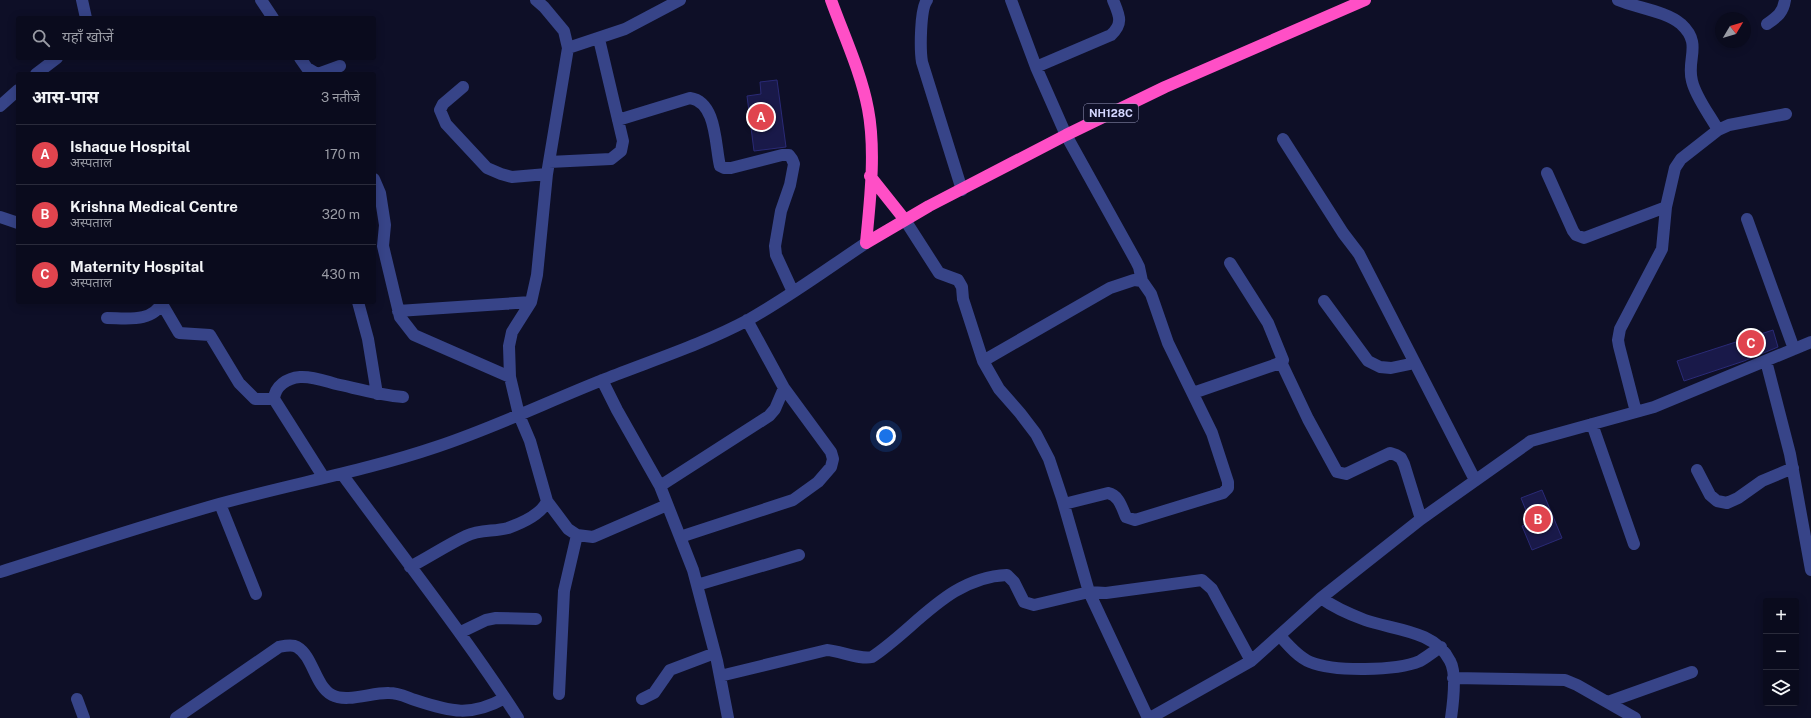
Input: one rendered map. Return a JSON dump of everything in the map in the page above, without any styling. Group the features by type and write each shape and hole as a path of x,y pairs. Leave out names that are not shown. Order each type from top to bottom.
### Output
{"highway":[{"path":"831,0 859,76 868,110 871,143 870,204 866,243"},
{"name":"NH128C","path":"866,243 905,220 1066,135 1165,87 1365,0"},
{"path":"870,176 905,220"}],"street":[{"path":"82,0 86,16"},
{"path":"261,0 272,16"},
{"path":"536,0 544,7 564,31 568,48 547,174 537,275 531,302 512,332 510,346 510,377 520,415 530,440 547,501 568,529 577,535 593,538 667,504"},
{"path":"568,48 600,39 626,29 680,0"},
{"path":"927,0 923,7 920,48 922,62 962,190"},
{"path":"1011,0 1036,67 1066,135 1139,267 1142,281 1151,294 1168,344 1212,433 1228,482 1226,492 1135,520 1126,517 1115,495 1108,493 1064,504"},
{"path":"1036,67 1111,35 1120,23 1113,0"},
{"path":"1618,0 1633,6 1669,16 1681,24 1690,35 1694,47 1690,69 1692,82 1718,130"},
{"path":"1767,24 1780,14 1784,8 1785,0"},
{"path":"549,162 611,158 621,151 623,145 600,39"},
{"path":"39,72 55,60"},
{"path":"301,60 307,68 314,72"},
{"path":"326,72 340,66"},
{"path":"463,87 443,104 440,110 446,124 487,168 512,176 547,174"},
{"path":"0,106 16,92"},
{"path":"618,120 690,98 696,99 706,107 711,116 720,166 724,168 731,168 782,155 789,155 794,164 790,185 781,211 775,246 776,255 793,292"},
{"path":"1636,412 1619,346 1619,334 1623,321 1662,249 1666,207 1675,168 1681,159 1718,130 1729,125 1786,114"},
{"path":"1283,139 1343,233 1359,254 1475,480"},
{"path":"1546,173 1573,231 1576,235 1584,238 1666,207"},
{"path":"376,184 380,193 385,225 383,246 400,317 414,335 510,377"},
{"path":"0,217 16,222"},
{"path":"1747,219 1794,349"},
{"path":"905,220 939,273 958,280 983,361 999,389 1020,412 1036,434 1048,459 1064,504 1089,592 1149,718 1251,661 1321,598 1421,519 1531,441 1654,407 1811,342"},
{"path":"0,572 220,504 342,474 438,446 520,415 602,380 705,340 747,320 793,292 866,243"},
{"path":"1230,263 1268,323 1282,354 1283,360 1281,362 1308,419 1337,472 1346,474 1390,453 1396,455 1401,458 1404,464 1421,519"},
{"path":"983,361 1110,288 1134,280 1142,281"},
{"path":"1324,300 1368,361 1380,367 1391,368 1415,364"},
{"path":"398,311 531,302"},
{"path":"107,318 141,317 151,315 158,310 161,304"},
{"path":"163,304 179,333 210,335 239,384 255,399 274,399"},
{"path":"359,304 368,339 377,394"},
{"path":"680,537 793,500 818,482 831,467 833,459 831,452 784,388 747,320"},
{"path":"1766,361 1793,468 1811,570"},
{"path":"1193,393 1281,362"},
{"path":"324,478 274,399 276,389 283,383 294,378 308,377 377,394 404,397"},
{"path":"602,380 617,410 660,486 693,570 715,653 728,718"},
{"path":"660,486 769,416 775,409 784,388"},
{"path":"1592,424 1634,544"},
{"path":"1697,470 1710,495 1717,501 1727,503 1738,498 1762,481 1793,468"},
{"path":"342,474 410,568 460,632 518,718"},
{"path":"410,568 467,535 480,531 507,528 535,515 544,508 547,501"},
{"path":"220,504 256,594"},
{"path":"559,694 564,591 577,535"},
{"path":"697,585 799,556"},
{"path":"720,676 826,650 839,651 863,658 872,657 950,594 961,587 998,576 1007,576 1010,578 1014,582 1024,602 1034,605 1089,592 1106,593 1202,580 1212,589 1251,661"},
{"path":"1321,598 1336,608 1366,620 1423,637 1441,647 1451,662 1454,691 1451,718"},
{"path":"460,632 486,620 496,618 536,619"},
{"path":"1280,636 1308,662 1342,669 1400,666 1421,660 1441,647"},
{"path":"176,718 279,647 292,645 297,647 304,655 322,686 328,693 343,698 387,692 439,708 462,711 484,708 505,698"},
{"path":"642,699 654,693 670,670 715,653"},
{"path":"1608,702 1692,672"},
{"path":"1453,678 1565,680 1635,718"},
{"path":"77,699 84,718"}],"building":[{"path":"777,80 786,147 754,151 747,96 761,94 760,82"},
{"path":"1773,330 1778,347 1744,361 1684,381 1677,361"},
{"path":"1542,490 1562,538 1532,550 1522,526 1531,523 1521,498"}],"place":[{"name":"Ishaque Hospital","path":"761,117"},
{"name":"Maternity Hospital","path":"1751,343"},
{"name":"Krishna Medical Centre","path":"1538,519"}]}
